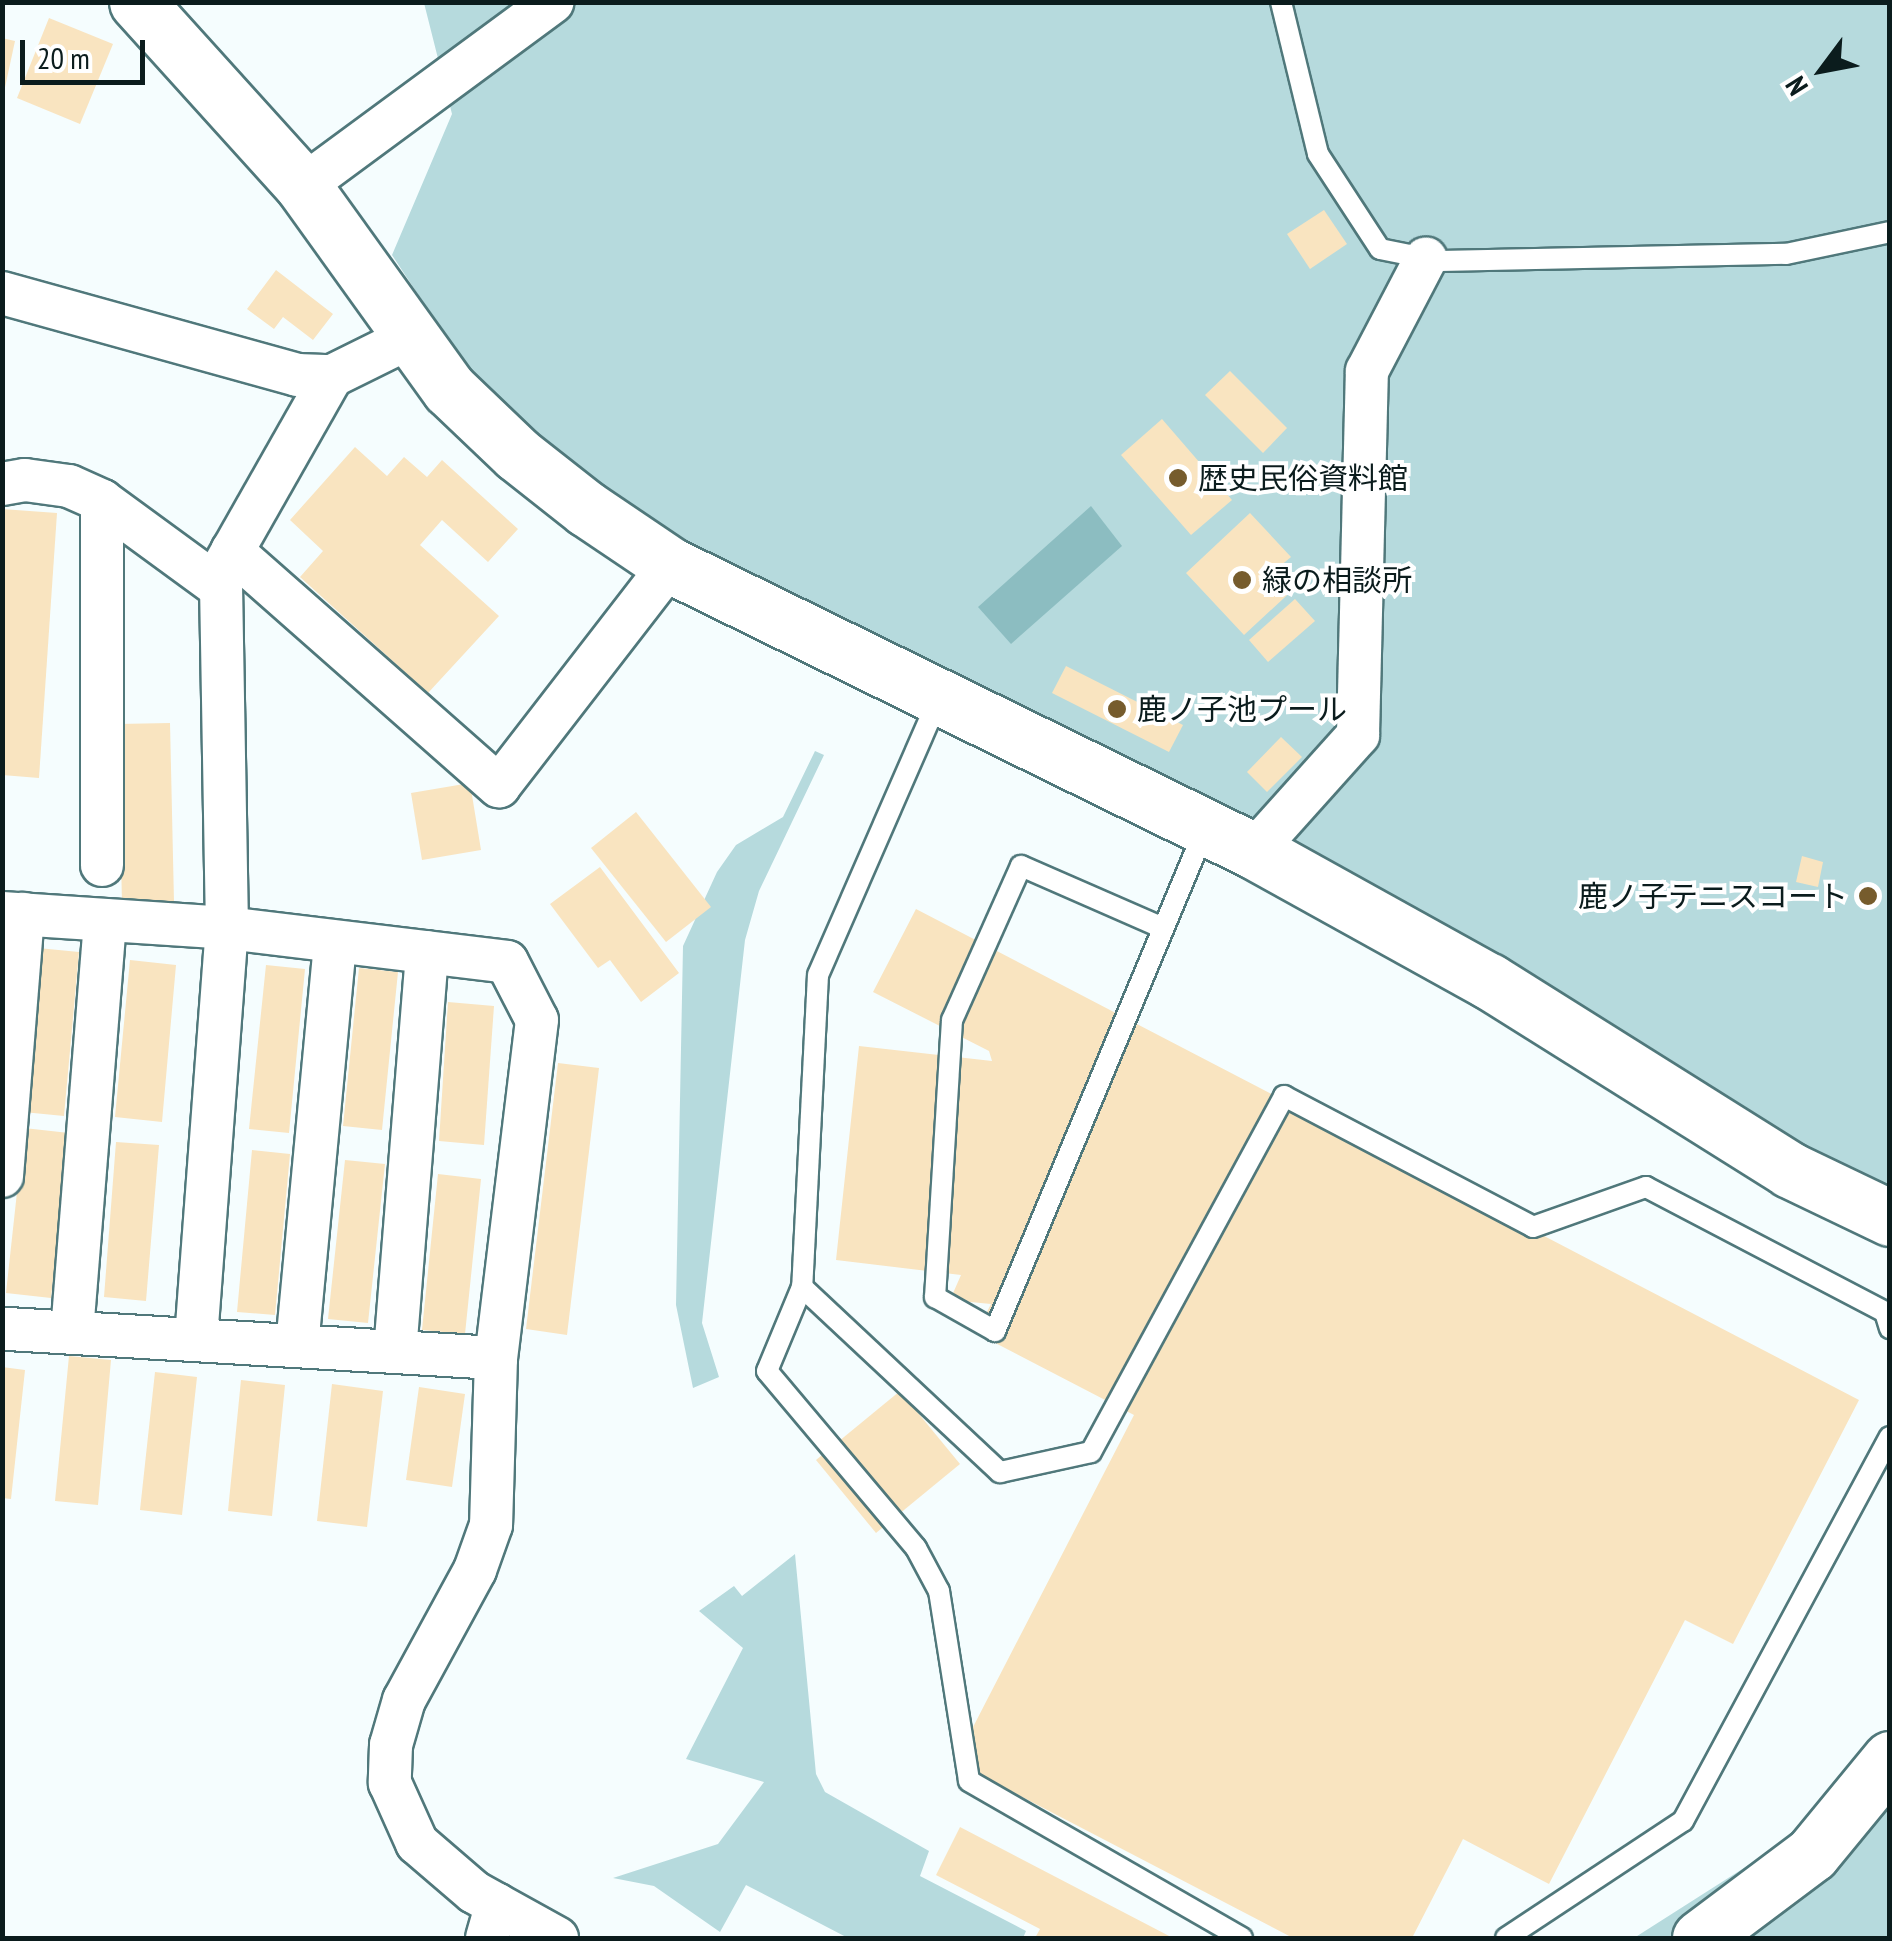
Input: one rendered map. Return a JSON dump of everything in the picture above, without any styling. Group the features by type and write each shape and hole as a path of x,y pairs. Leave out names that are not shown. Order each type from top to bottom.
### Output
{"street":[{"path":"137,2 303,186 408,339 516,454 670,566 944,688 1254,851 1489,982 1790,1170 1890,1218"},
{"path":"303,186 554,2"},
{"path":"1254,851 1358,735 1367,371 1426,258"},
{"path":"2,293 298,375 332,376 408,339"},
{"path":"196,1339 227,928 227,569 332,376"},
{"path":"2,484 25,480 69,486 227,569 499,786 670,566"},
{"path":"102,501 102,866"},
{"path":"2,1176 13,914 227,928 507,962 537,1020 496,1358 492,1525 475,1570 404,1700 391,1744 390,1783 417,1842 474,1892 492,1921 557,1938"},
{"path":"72,1332 105,920"},
{"path":"297,1346 336,942"},
{"path":"395,1352 427,952"},
{"path":"2,1329 496,1358"},
{"path":"1700,1938 1812,1854 1890,1760"}],"lane":[{"path":"1281,2 1318,154 1380,248 1426,258 1786,254 1890,232"},
{"path":"944,688 818,974 802,1287 767,1371 916,1548 940,1592 970,1781 1242,1938"},
{"path":"1163,928 1021,866 952,1020 936,1297 996,1331 1206,827"},
{"path":"802,1287 1000,1472 1091,1452 1284,1096 1533,1227 1646,1186 1885,1312 1890,1328"},
{"path":"1506,1938 1683,1821 1890,1438"}],"shaded area":[{"path":"424,3 1889,3 1889,1193 679,545 479,387 392,255 452,114"},
{"path":"1091,506 1122,546 1011,644 978,607"},
{"path":"815,751 824,755 759,891 745,940 702,1323 719,1377 693,1388 676,1305 683,946 717,872 736,845 783,817"},
{"path":"795,1554 816,1774 825,1792 929,1851 920,1876 1026,1931 1023,1938 848,1938 746,1885 720,1932 654,1886 613,1878 718,1844 764,1782 686,1759 743,1648 699,1611 734,1586 742,1596"},
{"path":"1889,1734 1889,1938 1634,1938 1846,1803"}],"building":[{"path":"49,18 113,44 80,124 17,98"},
{"path":"2,38 15,41 4,92 2,92"},
{"path":"1324,210 1347,244 1310,269 1287,234"},
{"path":"276,270 333,314 313,340 283,317 274,329 247,309"},
{"path":"1230,371 1287,428 1263,453 1205,395"},
{"path":"1162,419 1232,500 1191,535 1121,455"},
{"path":"355,447 387,476 404,457 427,477 442,460 518,529 488,562 442,520 420,545 499,616 428,693 300,577 323,551 290,520"},
{"path":"2,509 57,513 39,778 2,775"},
{"name":"緑の相談所","path":"1250,513 1291,557 1279,567 1297,586 1244,635 1186,573"},
{"path":"1295,599 1315,621 1268,662 1249,640"},
{"name":"鹿ノ子池プール","path":"1066,666 1183,725 1169,752 1052,693"},
{"path":"170,723 174,902 122,903 118,724"},
{"path":"1281,737 1302,757 1267,792 1247,772"},
{"path":"470,783 481,850 422,860 411,793"},
{"path":"636,812 711,907 666,942 591,848"},
{"path":"1802,856 1823,862 1818,887 1796,882"},
{"path":"600,867 679,973 641,1002 610,960 598,968 550,904"},
{"path":"916,909 1859,1400 1733,1644 1685,1620 1549,1884 1463,1839 1412,1938 1293,1938 955,1762 1134,1415 976,1333 991,1304 950,1300 961,1275 836,1260 859,1046 992,1061 989,1051 873,992"},
{"path":"38,948 79,952 64,1116 23,1112"},
{"path":"130,960 176,965 162,1122 115,1117"},
{"path":"266,965 305,969 289,1133 249,1129"},
{"path":"359,968 398,972 382,1130 343,1126"},
{"path":"448,1002 494,1006 484,1145 439,1141"},
{"path":"558,1063 599,1068 567,1335 526,1329"},
{"path":"24,1128 69,1133 51,1298 6,1293"},
{"path":"116,1142 159,1145 146,1301 104,1297"},
{"path":"252,1150 290,1154 275,1315 237,1312"},
{"path":"345,1160 385,1164 368,1323 328,1319"},
{"path":"438,1174 481,1179 465,1334 422,1330"},
{"path":"69,1356 111,1360 98,1505 55,1501"},
{"path":"2,1367 25,1370 11,1499 2,1498"},
{"path":"155,1372 197,1377 182,1515 140,1510"},
{"path":"241,1380 285,1385 272,1516 228,1511"},
{"path":"332,1384 383,1391 367,1527 317,1521"},
{"path":"419,1387 465,1394 452,1487 406,1480"},
{"path":"900,1391 960,1464 876,1533 816,1460"},
{"path":"960,1827 1173,1938 1035,1938 1040,1929 936,1875"}],"place":[{"name":"歴史民俗資料館","path":"1178,478"},
{"name":"緑の相談所","path":"1242,580"},
{"name":"鹿ノ子池プール","path":"1117,709"},
{"name":"鹿ノ子テニスコート","path":"1868,896"}]}
